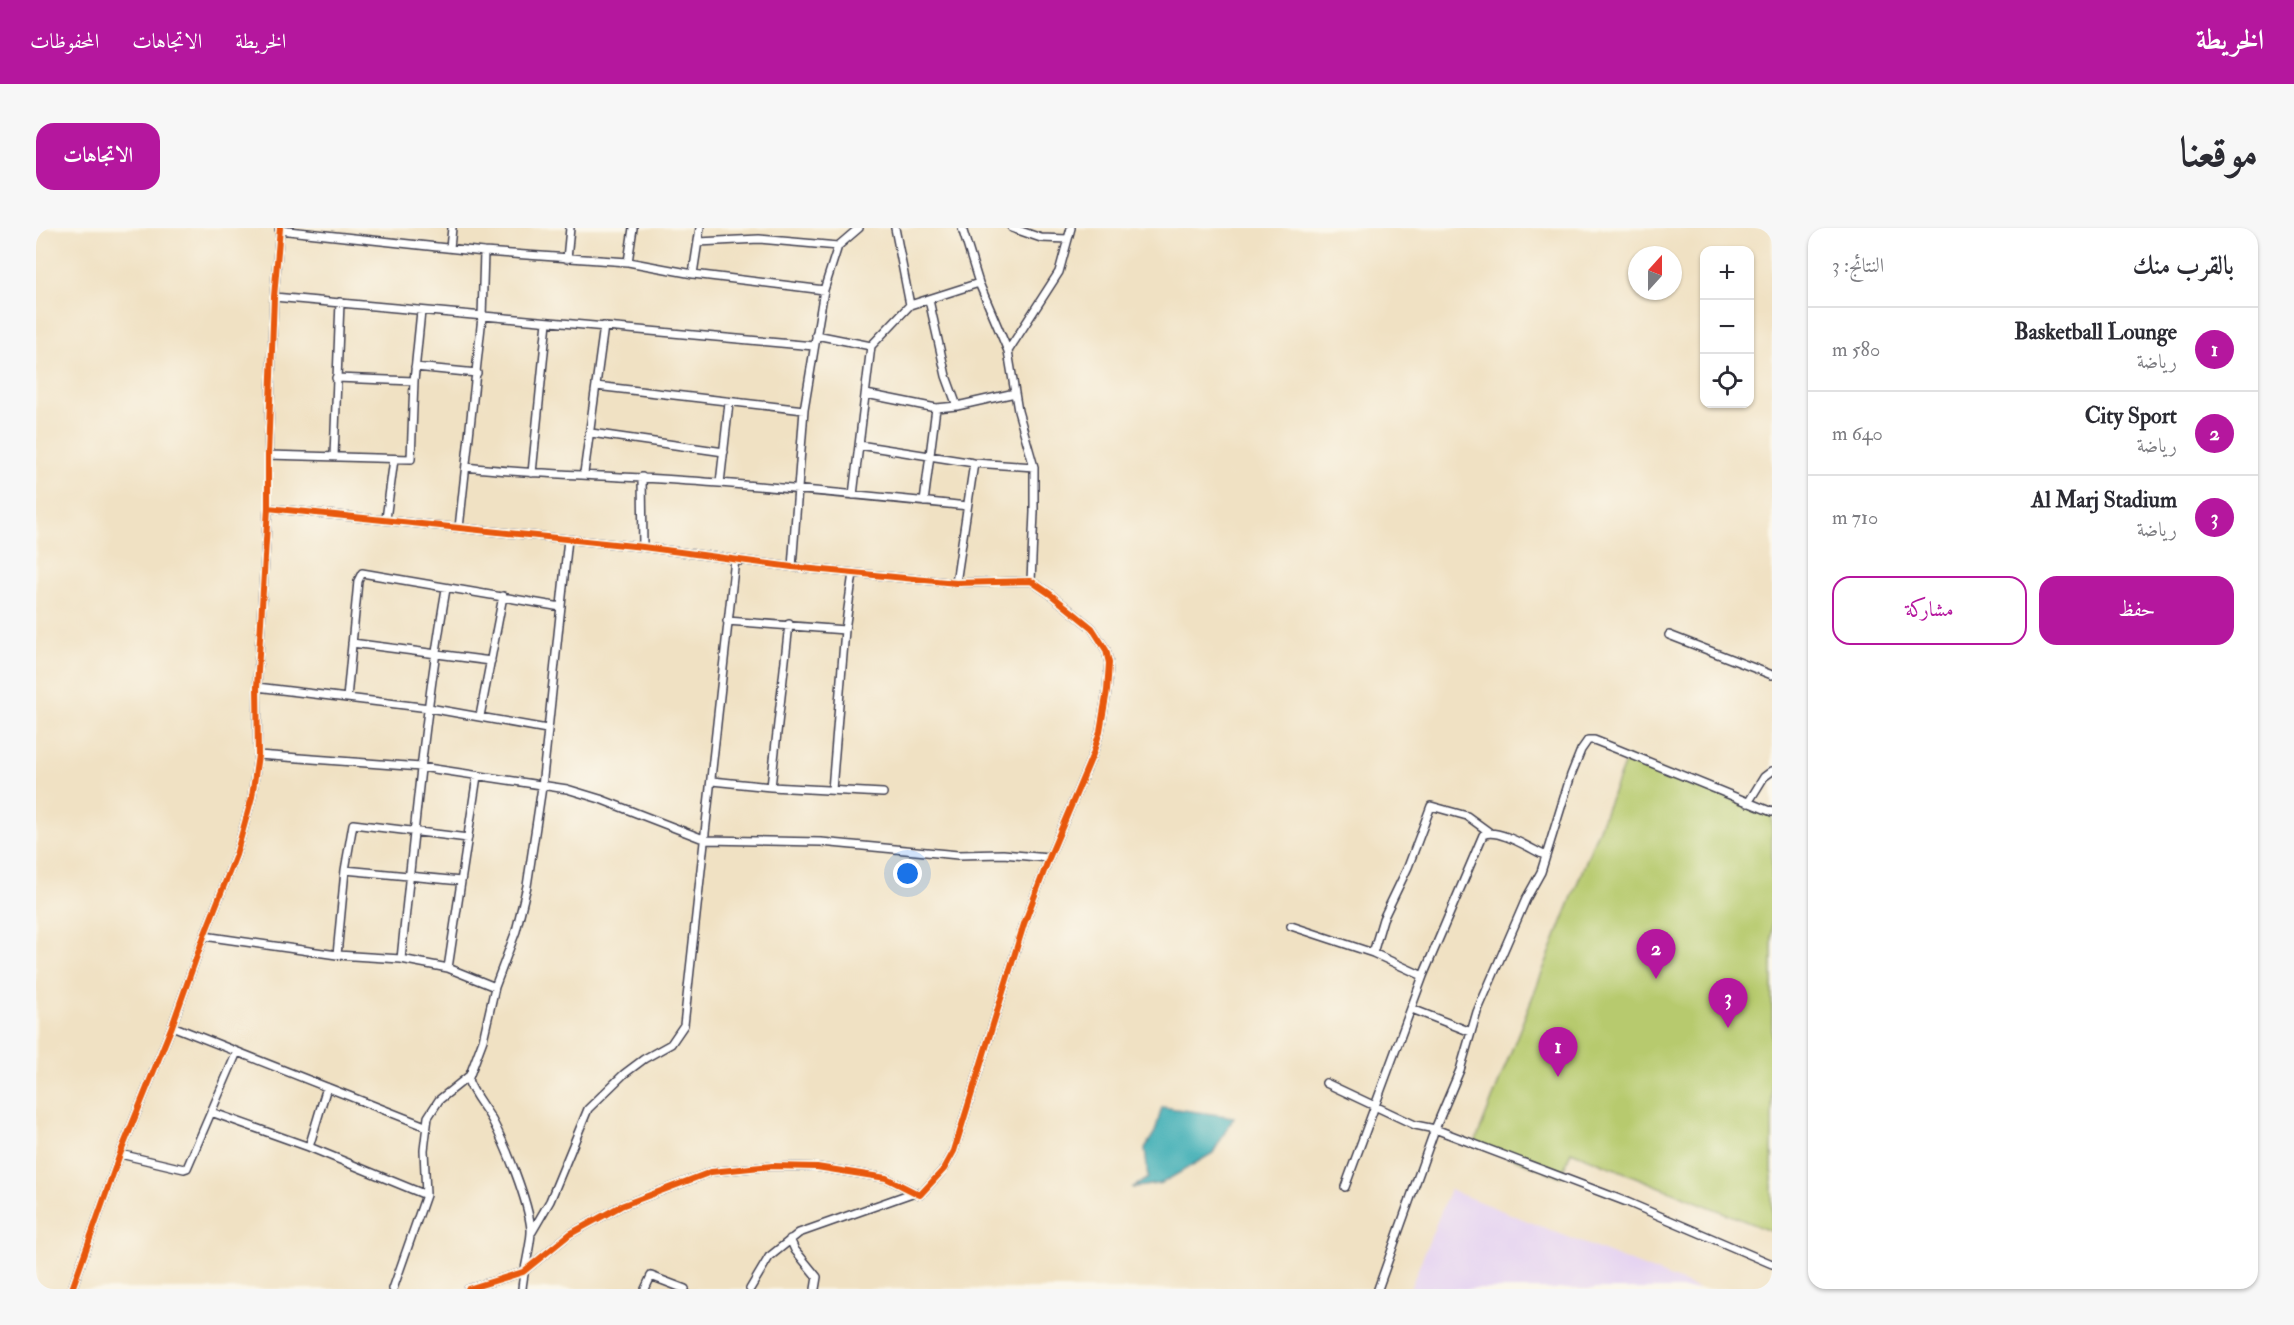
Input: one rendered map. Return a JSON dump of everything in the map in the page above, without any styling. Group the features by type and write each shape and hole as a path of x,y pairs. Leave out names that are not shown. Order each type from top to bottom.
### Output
{"street":[{"path":"344,237 345,228"},
{"path":"450,248 452,228"},
{"path":"567,259 570,228"},
{"path":"628,262 633,228"},
{"path":"693,274 700,228"},
{"path":"792,567 804,410 824,290 838,246 859,228"},
{"path":"895,228 910,305"},
{"path":"963,228 979,283 1008,351 1015,393 1034,467 1031,581"},
{"path":"1012,228 1041,238 1068,239"},
{"path":"1008,351 1059,272 1071,228"},
{"path":"72,1289 120,1154 172,1026 245,828 258,755 257,687 268,508 274,297 279,229 484,252 628,262 693,274 824,290"},
{"path":"698,242 759,239 838,246"},
{"path":"459,528 477,373 484,252"},
{"path":"853,495 871,346 910,305 979,283"},
{"path":"274,297 814,346"},
{"path":"929,300 946,376 957,406"},
{"path":"334,456 340,302"},
{"path":"268,455 411,458 414,381 421,311"},
{"path":"532,473 547,322"},
{"path":"584,473 604,326"},
{"path":"816,335 871,346"},
{"path":"415,367 477,373"},
{"path":"336,378 414,381"},
{"path":"596,386 804,410"},
{"path":"866,394 936,408 957,406 1015,393"},
{"path":"720,483 729,403"},
{"path":"924,502 936,408"},
{"path":"591,433 724,452"},
{"path":"860,446 931,458 1034,467"},
{"path":"386,519 394,459"},
{"path":"956,583 974,463"},
{"path":"466,467 532,473 584,473 799,488 966,506"},
{"path":"642,477 643,547"},
{"path":"268,508 643,547 792,567 956,583 1031,581 1092,628 1106,650 1109,663 1102,723 1093,754 1024,924 951,1159 920,1195 886,1178 817,1167 772,1166 711,1172 621,1206 570,1234 523,1272 468,1289"},
{"path":"532,1232 507,1152 470,1084 469,1076 483,1040 495,987 522,908 536,836 568,539"},
{"path":"522,1289 523,1272 532,1232 550,1201 588,1109 631,1069 671,1044 684,1025 735,560"},
{"path":"832,790 853,573"},
{"path":"347,698 360,574 561,607"},
{"path":"401,959 413,831 435,653 446,589"},
{"path":"480,716 503,596"},
{"path":"727,621 846,630"},
{"path":"771,788 789,624"},
{"path":"1669,635 1772,675"},
{"path":"352,643 491,661"},
{"path":"257,687 429,708 548,729"},
{"path":"1378,1289 1434,1129 1460,1070 1477,1012 1511,931 1541,872 1571,775 1581,750 1588,740 1617,749 1772,812"},
{"path":"258,755 421,767 567,789 600,799 706,840 821,842 958,855 1004,854 1049,858"},
{"path":"1748,803 1764,777 1772,771"},
{"path":"448,968 477,776"},
{"path":"712,781 771,788 883,793"},
{"path":"1373,953 1383,919 1408,867 1431,806 1467,816 1489,832 1508,837 1546,856"},
{"path":"337,955 345,870 351,826 354,823 468,838"},
{"path":"1345,1187 1423,976 1480,841 1483,835 1489,832"},
{"path":"345,870 461,881"},
{"path":"1291,926 1373,953 1423,976"},
{"path":"204,936 337,955 401,959 448,968 495,987"},
{"path":"1412,1009 1471,1032"},
{"path":"172,1026 425,1126"},
{"path":"120,1154 188,1168 237,1052"},
{"path":"393,1289 426,1195 425,1126 432,1108 439,1100 469,1076"},
{"path":"1326,1083 1415,1125 1434,1129 1627,1202 1772,1264"},
{"path":"309,1147 327,1087"},
{"path":"211,1112 309,1147 426,1195"},
{"path":"750,1289 769,1257 790,1239 813,1227 915,1192"},
{"path":"790,1239 795,1250 817,1277 815,1289"},
{"path":"645,1289 651,1276 685,1289"}],"shaded area":[{"path":"1450,1190 1699,1289 1410,1289"}],"green space":[{"path":"1627,757 1772,815 1772,1232 1571,1151 1561,1177 1475,1143"}],"water":[{"path":"1162,1107 1234,1117 1213,1153 1162,1183 1132,1188 1148,1178 1145,1148 1155,1132"}],"cycle path":[{"path":"72,1289 120,1154 172,1026 236,855 252,797 258,755 257,687 268,508 274,297 280,228"},
{"path":"268,508 643,547 792,567 956,583 1031,581 1092,628 1106,650 1109,663 1107,691 1100,731 1093,754 1024,924 954,1151 944,1169 920,1195 886,1178 817,1167 772,1166 711,1172 621,1206 570,1234 523,1272 468,1289"}],"place":[{"name":"City Sport","path":"1656,979"},
{"name":"Al Marj Stadium","path":"1728,1028"},
{"name":"Basketball Lounge","path":"1558,1077"}]}
